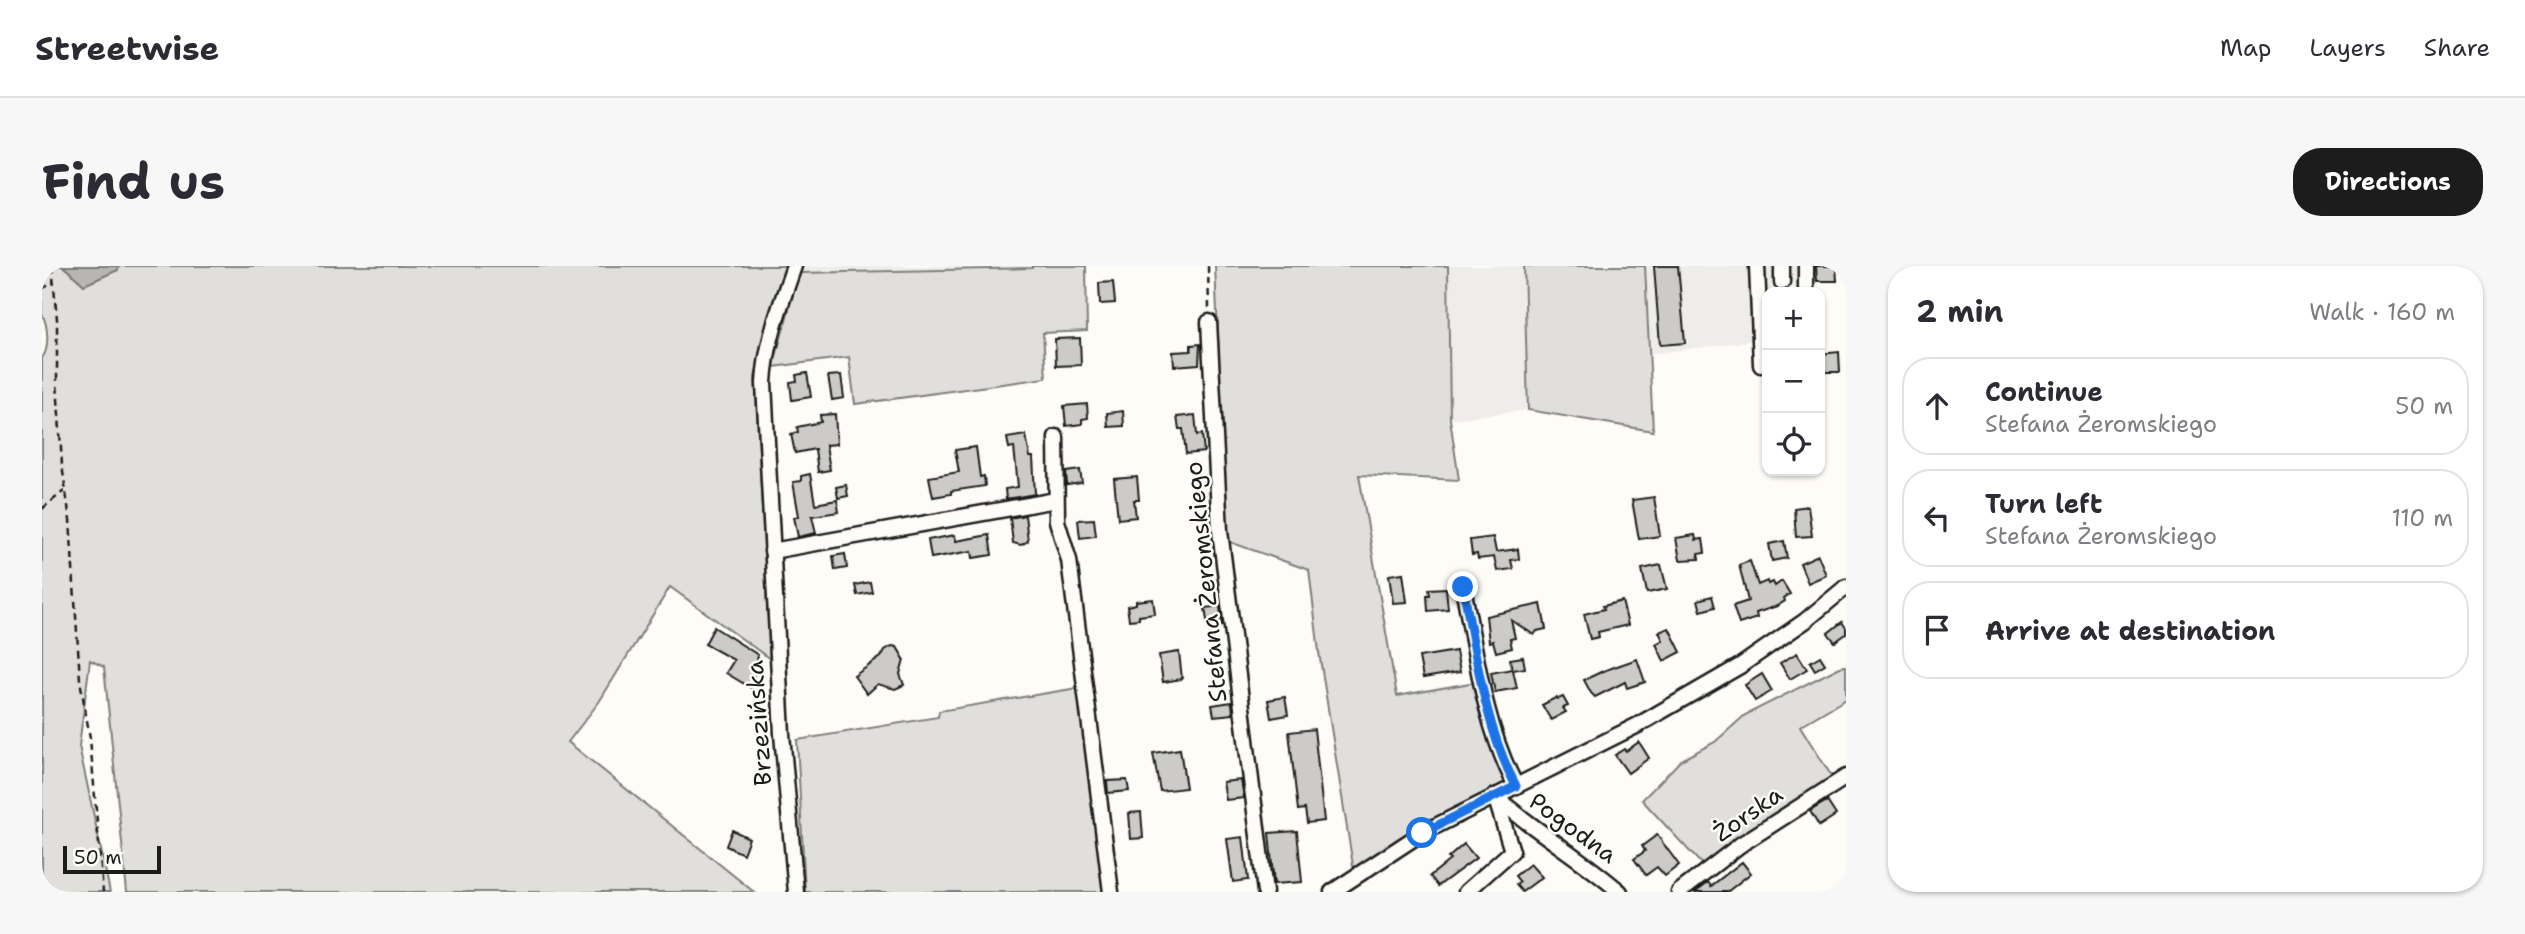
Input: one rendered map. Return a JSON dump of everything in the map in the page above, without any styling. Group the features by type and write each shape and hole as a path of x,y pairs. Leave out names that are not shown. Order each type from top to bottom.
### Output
{"street":[{"name":"Brzezińska","path":"794,266 774,325 765,368 765,421 782,734 796,892"},
{"path":"1757,266 1762,365"},
{"path":"1782,266 1782,282"},
{"path":"1805,266 1806,287"},
{"name":"Stefana Żeromskiego","path":"1209,322 1220,531 1265,892"},
{"path":"1056,437 1057,521 1069,560 1111,892"},
{"path":"772,551 1056,500"},
{"path":"1463,587 1486,700 1504,763 1516,786"},
{"path":"1332,892 1422,833 1638,725 1740,666 1805,621 1846,587"},
{"name":"Żorska","path":"1679,892 1740,845 1846,777"},
{"name":"Pogodna","path":"1466,892 1512,851 1495,796"},
{"name":"Pogodna","path":"1495,796 1516,815 1581,860 1620,892"}],"path":[{"path":"52,266 57,319 58,399 70,520 80,680 90,738 103,892"},
{"path":"1208,266 1209,322"},
{"path":"42,289 54,282"},
{"path":"42,509 65,490"}],"shaded area":[{"path":"42,266 63,266 75,276 117,270 119,266 788,266 755,377 770,659 670,587 599,702 568,742 754,892 127,892 104,667 90,660 79,746 110,892 42,892 42,358 47,336 42,314"},
{"path":"63,266 119,266 118,270 84,285"},
{"path":"794,266 1032,266 1033,268 792,273"},
{"path":"1086,266 1087,331 1043,333 1046,378 855,404 849,357 773,367 799,273"},
{"path":"1215,266 1448,266 1450,419 1459,480 1359,475 1397,696 1476,682 1508,782 1354,872 1319,652 1309,570 1227,541"},
{"path":"1448,266 1524,266 1528,410 1450,419"},
{"path":"1524,266 1645,266 1653,431 1528,410"},
{"path":"1646,266 1800,266 1799,287 1762,287 1762,339 1650,354"},
{"path":"1846,666 1846,699 1800,726 1834,780 1705,868 1642,800 1681,760 1715,742 1745,715"},
{"path":"1078,688 1103,892 805,892 797,740 938,717 939,711"}],"building":[{"path":"1654,266 1678,266 1685,343 1660,345"},
{"path":"1816,266 1836,266 1837,281 1817,281"},
{"path":"1113,282 1115,303 1100,304 1099,283"},
{"path":"1080,338 1081,365 1056,366 1055,339"},
{"path":"1200,344 1199,364 1174,366 1173,352 1191,351 1191,345"},
{"path":"1839,352 1840,372 1825,372 1825,353"},
{"path":"807,373 811,397 792,400 790,382 797,381 796,375"},
{"path":"841,375 844,398 832,400 828,376"},
{"path":"1087,404 1088,418 1082,419 1082,424 1066,426 1064,406"},
{"path":"1123,411 1124,426 1108,427 1107,413"},
{"path":"835,414 837,444 826,445 830,470 818,472 815,449 795,453 791,434 798,432 797,427 821,422 820,415"},
{"path":"1195,415 1197,435 1202,434 1204,452 1186,454 1183,429 1179,429 1177,417"},
{"path":"1026,435 1030,457 1033,457 1035,494 1006,499 1005,489 1018,487 1014,447 1009,448 1007,438"},
{"path":"976,447 980,477 984,476 985,486 951,491 951,494 933,497 929,477 959,472 955,450"},
{"path":"1080,470 1082,483 1067,485 1066,472"},
{"path":"810,474 815,504 837,500 839,512 812,516 816,533 798,537 794,517 799,516 793,482 801,481 801,476"},
{"path":"1137,477 1139,500 1134,500 1136,517 1118,519 1114,479"},
{"path":"846,485 848,496 838,498 836,487"},
{"path":"1654,497 1660,536 1639,539 1632,500"},
{"path":"1808,506 1812,536 1796,537 1794,508"},
{"path":"1025,515 1028,541 1021,545 1013,543 1010,518"},
{"path":"1094,519 1096,536 1080,538 1078,520"},
{"path":"955,535 956,541 989,535 992,555 973,558 972,551 931,558 928,540"},
{"path":"1695,535 1696,540 1703,539 1705,553 1698,554 1699,559 1680,560 1676,538"},
{"path":"1493,537 1496,552 1518,549 1519,559 1511,560 1513,569 1497,571 1494,557 1478,559 1477,554 1472,555 1470,540"},
{"path":"1784,541 1787,558 1772,561 1769,544"},
{"path":"845,554 847,568 835,570 833,556"},
{"path":"1818,555 1826,575 1808,583 1800,563"},
{"path":"1750,561 1758,585 1767,581 1768,584 1773,582 1775,586 1782,581 1790,594 1777,606 1756,613 1757,618 1739,624 1733,606 1748,601 1739,565"},
{"path":"1661,565 1667,589 1647,593 1642,569"},
{"path":"1403,573 1407,602 1393,603 1389,575"},
{"path":"870,582 872,592 857,595 855,585"},
{"path":"1446,588 1448,609 1428,611 1429,589"},
{"path":"1712,596 1715,607 1701,611 1698,600"},
{"path":"1153,599 1155,614 1129,620 1127,606 1136,604 1136,601"},
{"path":"1622,601 1628,625 1598,632 1599,637 1590,639 1584,614"},
{"path":"1541,604 1546,629 1537,631 1534,635 1511,620 1515,638 1510,639 1512,648 1496,652 1493,641 1489,642 1486,616"},
{"path":"1220,606 1222,626 1208,627 1205,608"},
{"path":"1842,622 1846,634 1835,642 1828,633"},
{"path":"714,627 758,655 751,688 726,673 734,660 705,644"},
{"path":"1669,628 1681,652 1664,661 1656,644 1663,640 1659,632"},
{"path":"892,646 897,647 904,659 900,674 904,685 895,689 878,684 867,694 854,676"},
{"path":"1456,651 1460,672 1423,678 1419,657"},
{"path":"1179,652 1182,679 1163,682 1159,655"},
{"path":"1797,653 1807,669 1790,679 1780,663"},
{"path":"1820,656 1825,664 1815,670 1810,662"},
{"path":"1523,657 1525,668 1513,670 1517,688 1495,692 1491,673 1512,669 1510,659"},
{"path":"1637,659 1645,682 1627,688 1625,682 1595,697 1591,693 1584,680"},
{"path":"1762,674 1772,691 1755,701 1745,685"},
{"path":"1285,697 1288,715 1271,718 1268,700"},
{"path":"1557,697 1563,697 1568,706 1563,708 1566,712 1551,720 1542,705"},
{"path":"1232,702 1233,714 1214,716 1212,705"},
{"path":"1314,729 1324,821 1307,823 1305,809 1298,810 1289,732"},
{"path":"1639,742 1649,758 1628,773 1615,755"},
{"path":"1180,749 1186,788 1160,791 1153,753"},
{"path":"1127,780 1129,791 1108,793 1107,781"},
{"path":"1241,780 1244,798 1226,800 1223,782"},
{"path":"1827,801 1836,815 1819,826 1810,811"},
{"path":"1141,812 1143,838 1131,839 1129,813"},
{"path":"732,830 749,838 743,854 726,846"},
{"path":"1297,831 1302,882 1274,884 1269,833"},
{"path":"1657,835 1679,865 1665,876 1657,867 1646,875 1634,859 1645,851 1642,846"},
{"path":"1243,837 1248,880 1233,882 1227,839"},
{"path":"1464,844 1476,858 1438,886 1430,876"},
{"path":"1742,862 1751,873 1727,892 1695,892 1708,882 1711,886"},
{"path":"1530,864 1542,877 1522,892 1516,885 1520,882 1515,876"}],"route":[{"path":"1422,833 1516,786 1504,763 1486,700 1463,587"}]}
